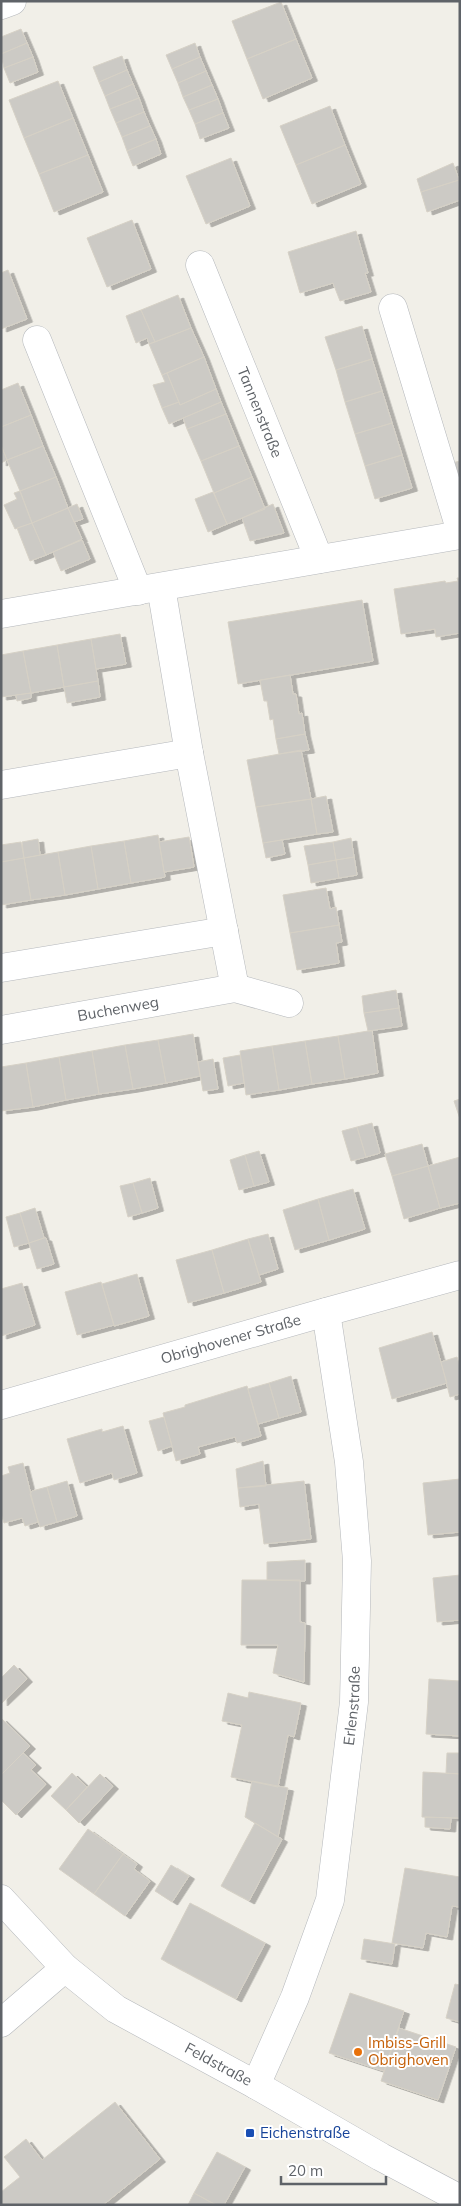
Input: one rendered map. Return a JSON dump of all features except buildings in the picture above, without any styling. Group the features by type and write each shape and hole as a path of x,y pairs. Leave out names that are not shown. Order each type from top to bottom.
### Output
{"street":[{"path":"1,5 12,1"},
{"name":"Tannenstraße","path":"200,265 319,559"},
{"path":"393,308 460,528"},
{"path":"37,340 149,589 189,753 235,988"},
{"path":"1,614 460,534"},
{"path":"1,785 189,753"},
{"path":"1,968 224,931"},
{"name":"Buchenweg","path":"1,1030 235,988 289,1003"},
{"name":"Obrighovener Straße","path":"1,1405 460,1275"},
{"name":"Erlenstraße","path":"256,2085 295,1997 330,1900 354,1702 357,1561 349,1462 326,1312"},
{"name":"Feldstraße","path":"1,1899 65,1968 116,2009 256,2085 381,2158 460,2199"},
{"path":"1,2023 65,1968"}],"place":[{"name":"Imbiss-Grill Obrighoven","path":"358,2052"},
{"name":"Eichenstraße","path":"250,2133"}]}
